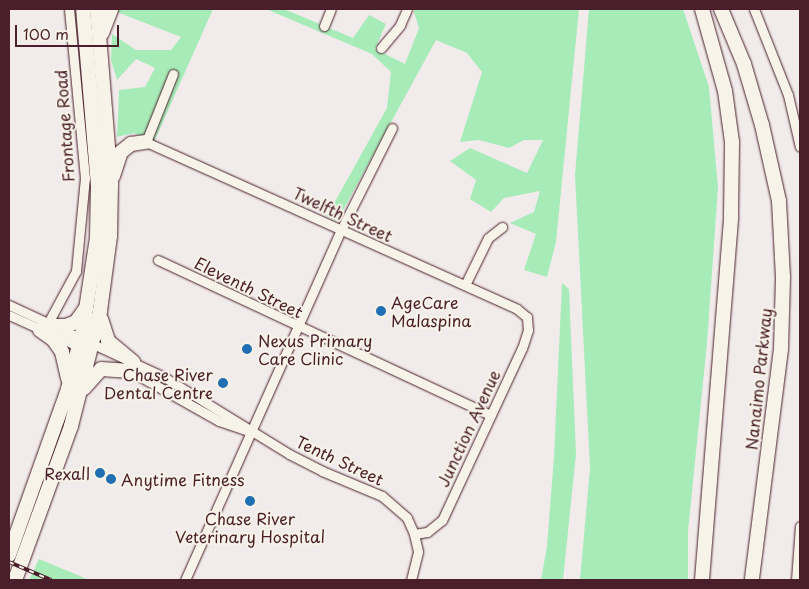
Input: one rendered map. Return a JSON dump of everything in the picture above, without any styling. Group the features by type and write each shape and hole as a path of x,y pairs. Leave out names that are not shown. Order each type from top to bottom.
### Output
{"highway":[{"path":"84,9 98,186 97,237 86,306 86,345"},
{"path":"97,9 111,184 110,236 100,311 101,328 108,341 132,367"},
{"path":"100,38 111,9"},
{"path":"702,9 725,91 732,142 731,216 702,580"},
{"name":"Nanaimo Parkway","path":"720,9 744,64 762,125 778,201 783,277 781,349 752,580"},
{"path":"111,184 121,152 131,144 146,142"},
{"path":"75,391 62,352 47,326 76,322 86,306"},
{"path":"15,580 75,391 86,345 100,311"},
{"path":"9,555 75,391 101,369 132,367"}],"street":[{"name":"Frontage Road","path":"47,326 76,271 85,178 69,9"},
{"path":"324,26 331,9"},
{"path":"381,48 400,25 407,9"},
{"path":"754,9 788,95 800,147"},
{"path":"146,142 173,74"},
{"path":"185,580 341,230 392,128"},
{"name":"Twelfth Street","path":"146,142 517,309 527,317"},
{"path":"465,286 488,238 502,227"},
{"name":"Eleventh Street","path":"158,260 298,327 491,415"},
{"path":"9,306 86,345"},
{"path":"9,315 47,326 86,345"},
{"name":"Junction Avenue","path":"414,534 427,532 442,520 522,348 528,330 527,317"},
{"name":"Tenth Street","path":"86,345 224,411 252,432 322,471 382,496 406,518 414,534 418,552 411,580"},
{"path":"796,580 800,526"}],"green space":[{"path":"118,9 213,9 154,142 134,133 117,137 119,90 145,87 155,68 136,59 117,80 111,60 112,34 136,50 171,50 181,37 117,12"},
{"path":"266,9 284,9 353,38 369,15 386,24 375,49 405,64 419,28 413,9 579,9 556,242 547,277 524,270 536,234 510,223 534,212 540,191 504,198 491,212 470,199 476,180 450,161 470,148 527,173 543,140 524,140 509,148 479,140 460,142 482,72 467,53 436,40 337,221 327,216 387,108 391,72 372,54"},
{"path":"589,9 683,9 709,87 718,188 707,343 688,531 688,580 580,580 590,468 575,175"},
{"path":"562,283 569,289 576,454 563,580 541,580 547,546 554,457"},
{"path":"39,559 80,576 88,580 29,580"}],"railway":[{"path":"9,562 51,580"}],"place":[{"name":"AgeCare Malaspina","path":"381,311"},
{"name":"Nexus Primary Care Clinic","path":"247,349"},
{"name":"Chase River Dental Centre","path":"223,383"},
{"name":"Rexall","path":"100,473"},
{"name":"Anytime Fitness","path":"111,479"},
{"name":"Chase River Veterinary Hospital","path":"250,501"}]}
